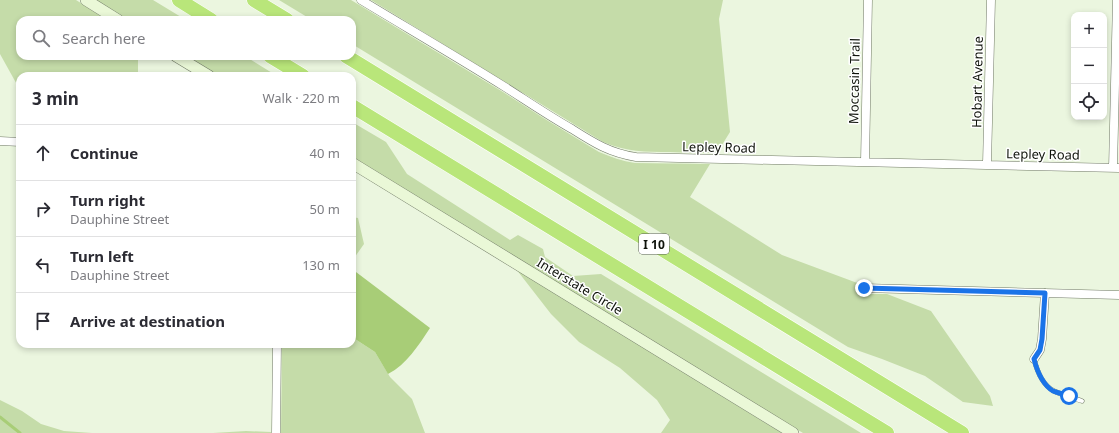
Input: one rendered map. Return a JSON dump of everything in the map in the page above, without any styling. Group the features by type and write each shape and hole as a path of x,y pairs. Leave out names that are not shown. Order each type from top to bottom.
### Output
{"highway":[{"path":"178,0 204,16"},
{"path":"254,0 280,16"},
{"path":"277,60 296,72"},
{"name":"I 10","path":"353,60 962,433"},
{"path":"356,108 887,433"}],"street":[{"path":"86,0 112,16"},
{"name":"Lepley Road","path":"361,0 594,143 618,154 636,157 1116,168"},
{"name":"Moccasin Trail","path":"865,162 868,0"},
{"name":"Hobart Avenue","path":"987,164 991,0"},
{"path":"1116,168 1117,0"},
{"path":"183,60 202,72"},
{"path":"0,141 16,142"},
{"name":"Interstate Circle","path":"356,165 793,433"},
{"path":"864,288 1119,295"},
{"path":"1034,359 1040,350 1042,339 1045,293"},
{"path":"276,433 277,348"}],"lane":[{"path":"1034,359 1038,373 1046,384 1054,391 1082,401"}],"shaded area":[{"path":"0,0 76,0 102,16 16,16 16,60 138,60 138,72 16,72 16,83 0,54"},
{"path":"96,0 153,0 179,16 122,16"},
{"path":"279,0 351,0 599,152 608,156 635,163 710,164 690,197 782,255 860,284 860,294 887,294 931,311 990,396 993,406 963,402 925,376 848,347 356,46 356,16 305,16"},
{"path":"371,0 723,0 719,19 730,132 717,153 628,150 603,142"},
{"path":"193,60 251,60 271,72 212,72"},
{"path":"356,124 386,142 407,174 510,240 518,235 543,249 545,257 573,276 601,274 861,433 803,433 356,159"},
{"path":"356,218 358,218 364,244 356,255"},
{"path":"516,269 782,433 661,433 670,420 657,400 620,368 579,342 551,314"},
{"path":"356,272 430,328 406,360 388,374 375,352 356,340"},
{"path":"356,340 375,352 390,377 412,399 425,433 281,433 282,348 356,348"},
{"path":"0,400 22,411 41,424 64,431 92,433 0,433"},
{"path":"246,431 271,433 213,433"}],"waterway":[{"path":"0,417 20,433"}],"route":[{"path":"864,288 1045,293 1042,339 1040,350 1034,359 1038,373 1046,384 1054,391 1069,396"}]}
